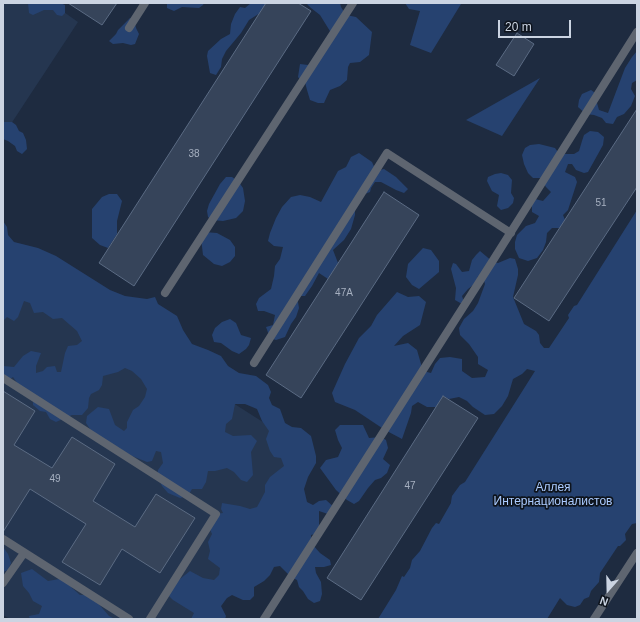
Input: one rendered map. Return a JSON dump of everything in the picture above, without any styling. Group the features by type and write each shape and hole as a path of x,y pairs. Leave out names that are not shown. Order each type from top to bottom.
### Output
{"street":[{"path":"129,28 145,3"},
{"path":"165,293 353,3"},
{"path":"264,619 511,233 637,32"},
{"path":"254,363 387,153 511,233"},
{"path":"3,378 216,514 150,619"},
{"path":"3,539 129,619"},
{"path":"3,583 24,552"},
{"path":"594,619 637,552"}],"shaded area":[{"path":"3,3 51,3 78,22 3,136"},
{"path":"3,256 316,456 213,619 10,619 3,615"}],"green space":[{"path":"28,3 60,3 65,5 65,13 62,16 57,15 53,10 44,10 33,15 29,13"},
{"path":"167,3 204,3 199,8 182,7 174,11 167,8"},
{"path":"251,3 266,4 260,13 249,20 241,33 226,51 222,59 221,67 216,75 210,73 207,56 208,51 221,39 230,34 231,24 240,7 245,8"},
{"path":"306,3 340,3 346,15 356,17 372,32 369,55 360,62 350,63 348,67 347,80 340,86 330,90 324,103 318,103 310,100 305,82 302,82 298,77 300,64 313,66 333,36 320,15"},
{"path":"405,3 461,4 431,53 410,45 420,11 409,9"},
{"path":"130,18 134,20 139,34 135,44 113,44 109,41 118,30"},
{"path":"637,51 637,80 632,83 631,89 635,96 631,106 624,114 617,117 613,124 606,123 602,118 586,114 578,107 582,94 591,90 598,95 597,103 599,110 608,113 625,68"},
{"path":"540,78 502,136 466,120"},
{"path":"3,122 12,122 16,125 19,131 23,133 26,140 27,149 22,154 17,151 15,146 3,139"},
{"path":"590,131 598,132 604,137 603,145 588,172 584,173 576,170 572,164 568,164 565,172 575,177 577,182 568,210 563,215 565,220 560,228 552,228 547,233 543,250 537,258 528,261 519,258 515,249 517,235 526,226 535,223 539,216 532,212 532,205 535,199 543,201 551,192 540,178 533,178 528,173 522,155 525,148 530,145 539,144 555,148 560,155 574,154 579,151 584,135"},
{"path":"359,153 372,162 376,171 384,169 396,177 408,189 404,193 381,182 375,182 370,192 360,196 355,204 355,215 351,229 344,240 333,250 338,263 328,279 319,273 305,296 297,296 299,308 296,317 285,337 276,340 270,338 266,327 273,325 275,315 264,311 258,311 256,304 259,298 271,289 275,266 280,259 283,247 274,246 268,241 276,218 282,207 291,197 300,195 310,197 321,202 338,171 346,167 351,157"},
{"path":"501,173 508,175 512,180 511,193 514,198 513,203 508,208 501,210 497,206 499,195 492,191 487,181 488,177"},
{"path":"226,177 232,177 238,181 243,188 245,201 243,211 236,218 223,221 212,220 208,217 207,211 209,204 220,184"},
{"path":"109,194 117,194 122,201 117,221 117,234 108,248 100,245 92,238 92,209 102,197"},
{"name":"Аллея Интернационалистов","path":"637,210 637,523 632,524 625,534 626,540 618,546 600,573 599,582 591,591 589,597 584,599 580,605 575,607 567,605 560,598 547,619 378,619 396,590 402,576 404,577 410,568 412,560 420,551 432,528 436,523 439,524 451,503 452,496 460,485 465,482 535,371 527,369 513,379 508,396 502,406 494,414 485,415 467,401 459,397 449,399 443,396 436,407 427,407 418,402 412,406 402,439 385,430 355,410 335,402 332,393 359,338 371,326 377,315 397,292 408,297 419,296 426,302 420,325 403,336 394,346 408,343 417,350 423,371 431,373 435,364 440,358 450,357 462,359 462,371 472,378 485,377 488,370 478,364 478,357 469,344 460,335 459,328 464,319 473,311 478,303 485,284 483,277 478,276 477,282 462,296 464,302 462,304 455,300 456,288 451,269 453,263 456,264 462,272 469,271 472,260 480,251 493,262 498,263 510,258 515,259 518,275 513,297 524,324 536,331 539,335 540,343 544,348 549,348 569,318 568,315 574,306 577,305"},
{"path":"3,221 7,227 8,235 14,242 38,248 56,256 110,290 125,296 147,299 155,297 158,304 177,316 183,330 192,344 221,356 228,366 239,373 256,376 268,385 271,392 269,398 272,405 280,409 285,423 292,427 301,428 311,436 316,456 316,463 308,477 304,489 307,502 313,505 319,501 326,500 335,508 331,515 319,511 319,533 311,535 312,544 320,553 330,560 331,565 315,567 316,573 321,582 322,594 320,601 314,603 308,599 299,587 297,580 291,577 280,566 274,567 270,575 264,581 254,587 254,596 250,600 243,600 232,595 227,598 221,606 226,616 225,619 191,619 194,613 173,600 166,593 170,587 190,571 203,578 214,580 219,575 220,568 208,559 210,551 208,542 212,534 208,525 216,514 223,513 221,509 222,503 250,509 257,507 265,492 265,485 270,477 284,466 281,458 274,457 270,451 266,439 269,431 262,421 257,409 245,404 235,404 232,419 226,424 225,432 233,436 251,435 257,441 251,452 253,475 247,482 241,480 234,472 227,468 208,471 206,482 202,489 192,489 188,496 180,498 168,493 162,486 157,476 158,470 163,463 161,452 156,451 152,461 147,462 132,456 92,432 86,423 87,416 98,407 109,409 115,425 124,431 127,428 127,422 133,410 139,406 145,397 147,389 141,379 132,371 125,368 118,372 103,376 102,385 99,390 91,394 88,408 82,415 72,415 56,422 50,419 46,412 40,411 33,405 33,398 22,390 13,377 7,381 3,378 3,366 14,367 23,356 31,351 41,353 36,366 36,373 43,371 47,367 55,366 57,372 61,372 68,346 77,345 82,341 77,331 62,318 53,319 43,312 34,313 30,303 24,301 18,317 14,321 7,317 3,321"},
{"path":"204,232 217,233 230,240 235,247 235,256 230,262 222,266 214,264 203,255 201,238"},
{"path":"423,248 431,250 439,261 439,272 419,289 412,285 406,277 408,264"},
{"path":"230,319 236,323 241,335 251,338 246,349 239,354 221,343 214,342 212,335 215,328 222,322"},
{"path":"340,425 363,425 369,438 381,437 386,440 388,448 383,459 390,465 387,473 381,478 375,480 359,501 354,504 336,490 320,468 326,460 338,457 342,448 335,430"},
{"path":"3,547 8,554 11,563 8,570 3,572"},
{"path":"32,569 48,581 65,578 72,588 80,595 91,595 109,616 115,619 30,619 29,616 39,614 42,606 33,601 23,586 21,573"}],"building":[{"path":"68,3 117,3 102,25"},
{"path":"266,3 298,3 311,11 134,286 99,263"},
{"path":"517,33 534,44 514,76 496,65"},
{"path":"637,109 637,187 549,321 514,298"},
{"path":"384,192 419,215 301,398 266,375"},
{"path":"3,391 35,411 14,445 52,468 72,437 115,464 93,501 135,527 156,494 195,518 160,573 122,549 100,585 62,562 86,524 30,489 3,532"},
{"path":"443,396 478,418 361,600 327,578"}]}
